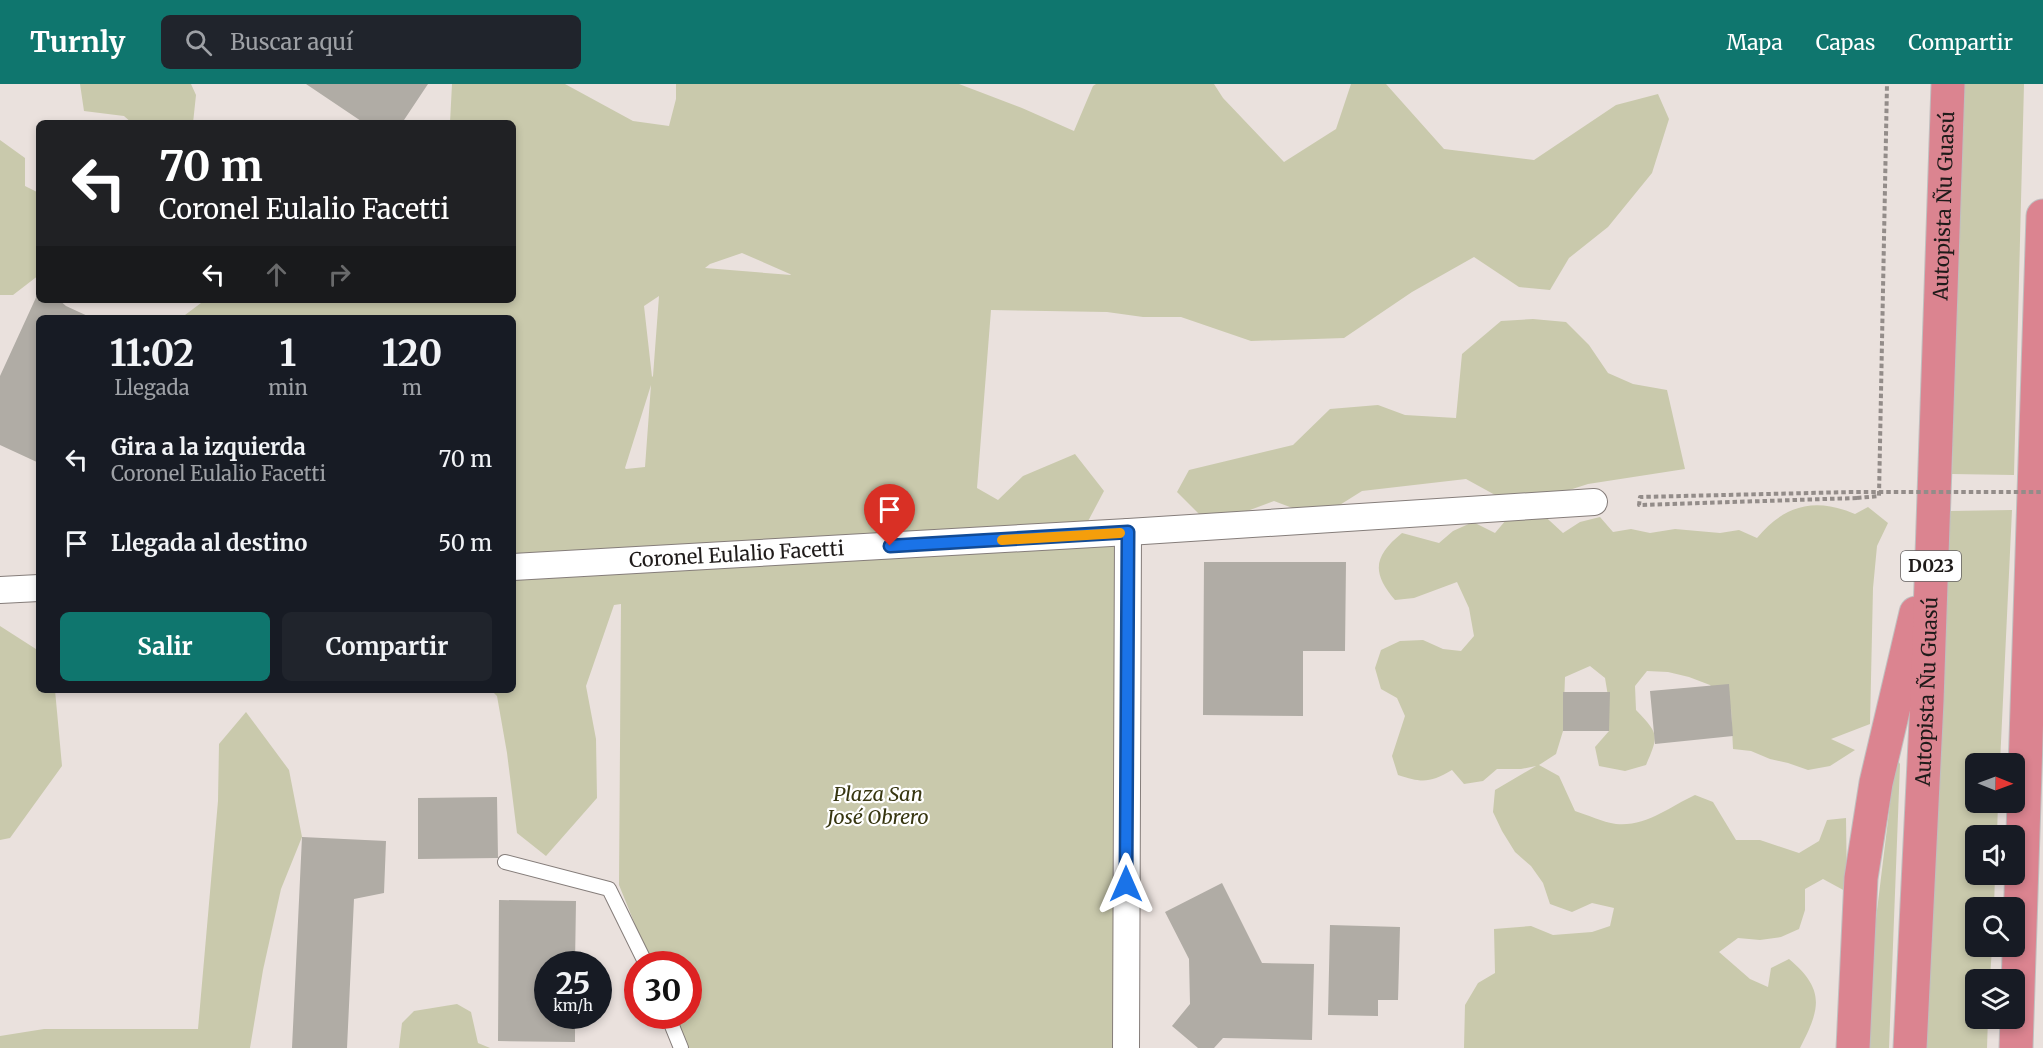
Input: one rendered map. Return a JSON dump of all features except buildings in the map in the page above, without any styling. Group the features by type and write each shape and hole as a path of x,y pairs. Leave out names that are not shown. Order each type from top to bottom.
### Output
{"highway":[{"name":"Autopista Ñu Guasú","path":"1910,1048 1927,701 1948,84"},
{"path":"2016,1048 2037,597 2043,216"},
{"path":"1853,1048 1861,878 1876,783 1932,548"}],"street":[{"name":"Coronel Eulalio Facetti","path":"516,567 1128,532 1594,502"},
{"path":"1126,1048 1128,532"},
{"path":"0,590 36,588"}],"lane":[{"path":"505,862 609,889 640,951"},
{"path":"673,1029 681,1048"}],"path":[{"path":"1887,84 1879,496 1639,505 1640,497 1852,492 2043,492"}],"green space":[{"path":"80,84 191,84 196,95 193,120 129,120 124,116 84,111"},
{"name":"Plaza San José Obrero","path":"452,84 565,84 633,121 669,126 676,99 676,84 959,84 1074,131 1093,86 1096,84 1214,84 1223,98 1284,162 1336,129 1351,84 1386,84 1444,149 1534,160 1616,105 1658,94 1669,119 1652,173 1608,227 1569,258 1550,290 1519,287 1474,257 1412,292 1344,338 1251,341 1181,317 1143,317 1107,312 991,310 977,488 998,500 1023,476 1075,454 1104,491 1077,542 1124,538 1119,1048 685,1048 677,1029 702,1029 702,951 646,951 619,885 621,604 614,605 586,686 596,739 597,798 546,856 517,833 507,753 497,696 494,693 516,693 516,315 185,315 201,303 516,303 516,120 450,120","holes":["742,253 791,275 705,268 710,264","659,296 653,376 644,306","651,385 645,467 625,468"]},
{"path":"1962,84 2024,84 2014,475 1952,474"},
{"path":"0,140 25,158 25,186 36,192 36,277 13,295 0,295"},
{"path":"1533,319 1566,322 1589,345 1608,373 1633,384 1667,390 1685,469 1588,484 1519,506 1537,509 1563,533 1580,522 1600,517 1613,532 1631,529 1650,533 1675,529 1720,533 1739,530 1757,538 1767,527 1789,511 1814,505 1827,506 1855,514 1868,507 1888,523 1877,546 1873,588 1870,724 1831,739 1855,750 1830,766 1808,770 1751,751 1733,749 1731,709 1710,685 1668,672 1647,671 1635,686 1636,710 1653,730 1655,741 1646,765 1625,771 1599,766 1595,747 1609,731 1609,702 1605,678 1590,666 1565,677 1563,731 1556,754 1539,765 1559,776 1575,811 1616,824 1647,819 1695,795 1713,802 1736,840 1760,840 1799,853 1819,841 1827,820 1846,818 1847,892 1823,879 1805,889 1805,910 1799,929 1781,937 1760,940 1738,938 1719,952 1750,979 1768,987 1771,968 1789,959 1801,970 1814,990 1816,1001 1812,1022 1800,1048 1464,1048 1465,1005 1478,983 1495,973 1494,929 1531,926 1553,935 1592,932 1610,926 1614,908 1592,903 1572,912 1550,904 1543,883 1531,866 1515,852 1502,831 1493,812 1495,790 1536,766 1521,769 1497,769 1483,781 1464,784 1452,770 1426,780 1398,775 1392,756 1405,716 1397,698 1381,689 1375,668 1381,650 1400,641 1423,640 1443,649 1461,651 1474,636 1469,608 1457,582 1414,598 1395,600 1379,573 1381,557 1402,533 1439,543 1453,531 1473,522 1495,533 1517,507 1466,479 1362,491 1319,518 1274,501 1210,525 1177,492 1189,470 1293,445 1330,409 1378,405 1405,415 1456,418 1462,354 1501,321"},
{"path":"2012,510 2000,753 1965,753 1965,813 1998,813 1997,825 1965,825 1965,885 1995,885 1994,897 1965,897 1965,957 1991,957 1991,969 1965,969 1965,1029 1988,1029 1987,1048 1924,1048 1950,511"},
{"path":"0,626 36,649 36,693 55,693 62,766 10,838 0,840"},
{"path":"246,712 289,770 302,837 281,889 263,970 250,1048 0,1048 0,1036 44,1029 198,1029 218,801 219,744"},
{"path":"1898,761 1900,764 1889,1048 1870,1048 1874,935 1895,763"},
{"path":"457,1004 471,1012 478,1043 490,1048 399,1048 402,1023 414,1011"}],"slow traffic":[{"path":"1002,540 1120,533"}],"route":[{"path":"890,546 1128,532 1126,884"}]}
